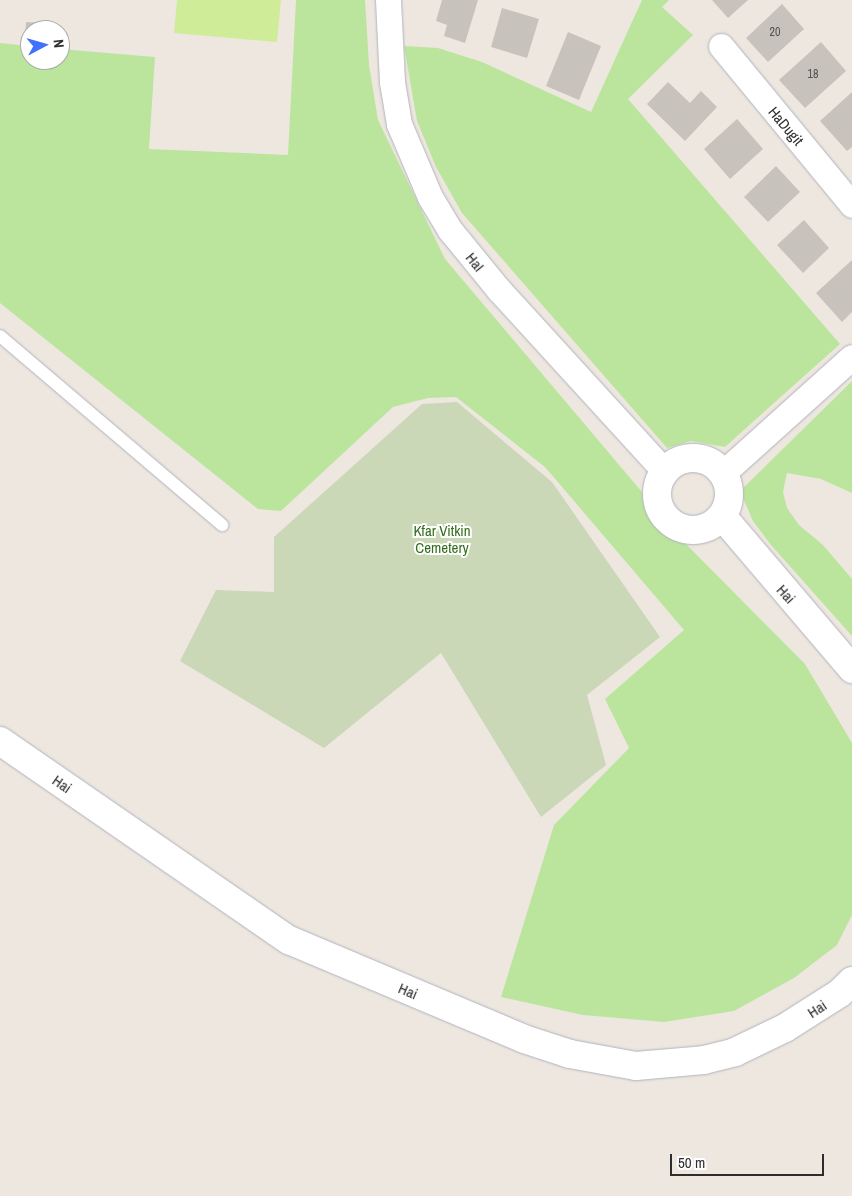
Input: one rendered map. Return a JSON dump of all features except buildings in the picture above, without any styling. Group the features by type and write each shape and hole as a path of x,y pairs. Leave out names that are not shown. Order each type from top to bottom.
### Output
{"street":[{"name":"HaI","path":"388,0 392,82 400,124 430,197 450,230 493,283 665,472"},
{"name":"HaDugit","path":"720,46 852,205"},
{"path":"723,473 852,357"},
{"path":"699,458 723,473 730,497 722,516 703,529 679,527 669,521 658,500 665,472 678,461 699,458"},
{"name":"Hai","path":"722,516 852,669"},
{"name":"Hai","path":"0,741 288,940 524,1039 570,1054 636,1066 704,1060 735,1052 785,1028 840,993 852,981"}],"lane":[{"path":"0,336 222,525"}],"green space":[{"path":"177,0 281,0 277,42 174,33"},
{"path":"296,0 365,0 369,65 378,120 445,259 686,544 805,664 852,743 852,915 837,945 794,978 734,1011 664,1022 583,1015 501,997 554,825 629,748 605,699 684,630 545,467 456,397 428,398 393,407 281,511 258,509 0,303 0,43 20,45 20,70 70,70 70,50 155,57 149,149 288,155"},
{"path":"642,0 669,0 662,7 693,35 628,99 840,344 725,447 691,441 667,448 462,213 436,167 417,121 404,46 438,48 482,62 591,112"},
{"path":"852,381 852,493 821,479 787,473 783,492 787,508 799,525 823,545 852,579 852,636 771,545 753,521 740,491"},
{"name":"Kfar Vitkin Cemetery","path":"457,402 552,482 660,637 587,695 606,765 541,817 441,653 324,748 180,661 216,590 274,592 274,537 422,404"}]}
